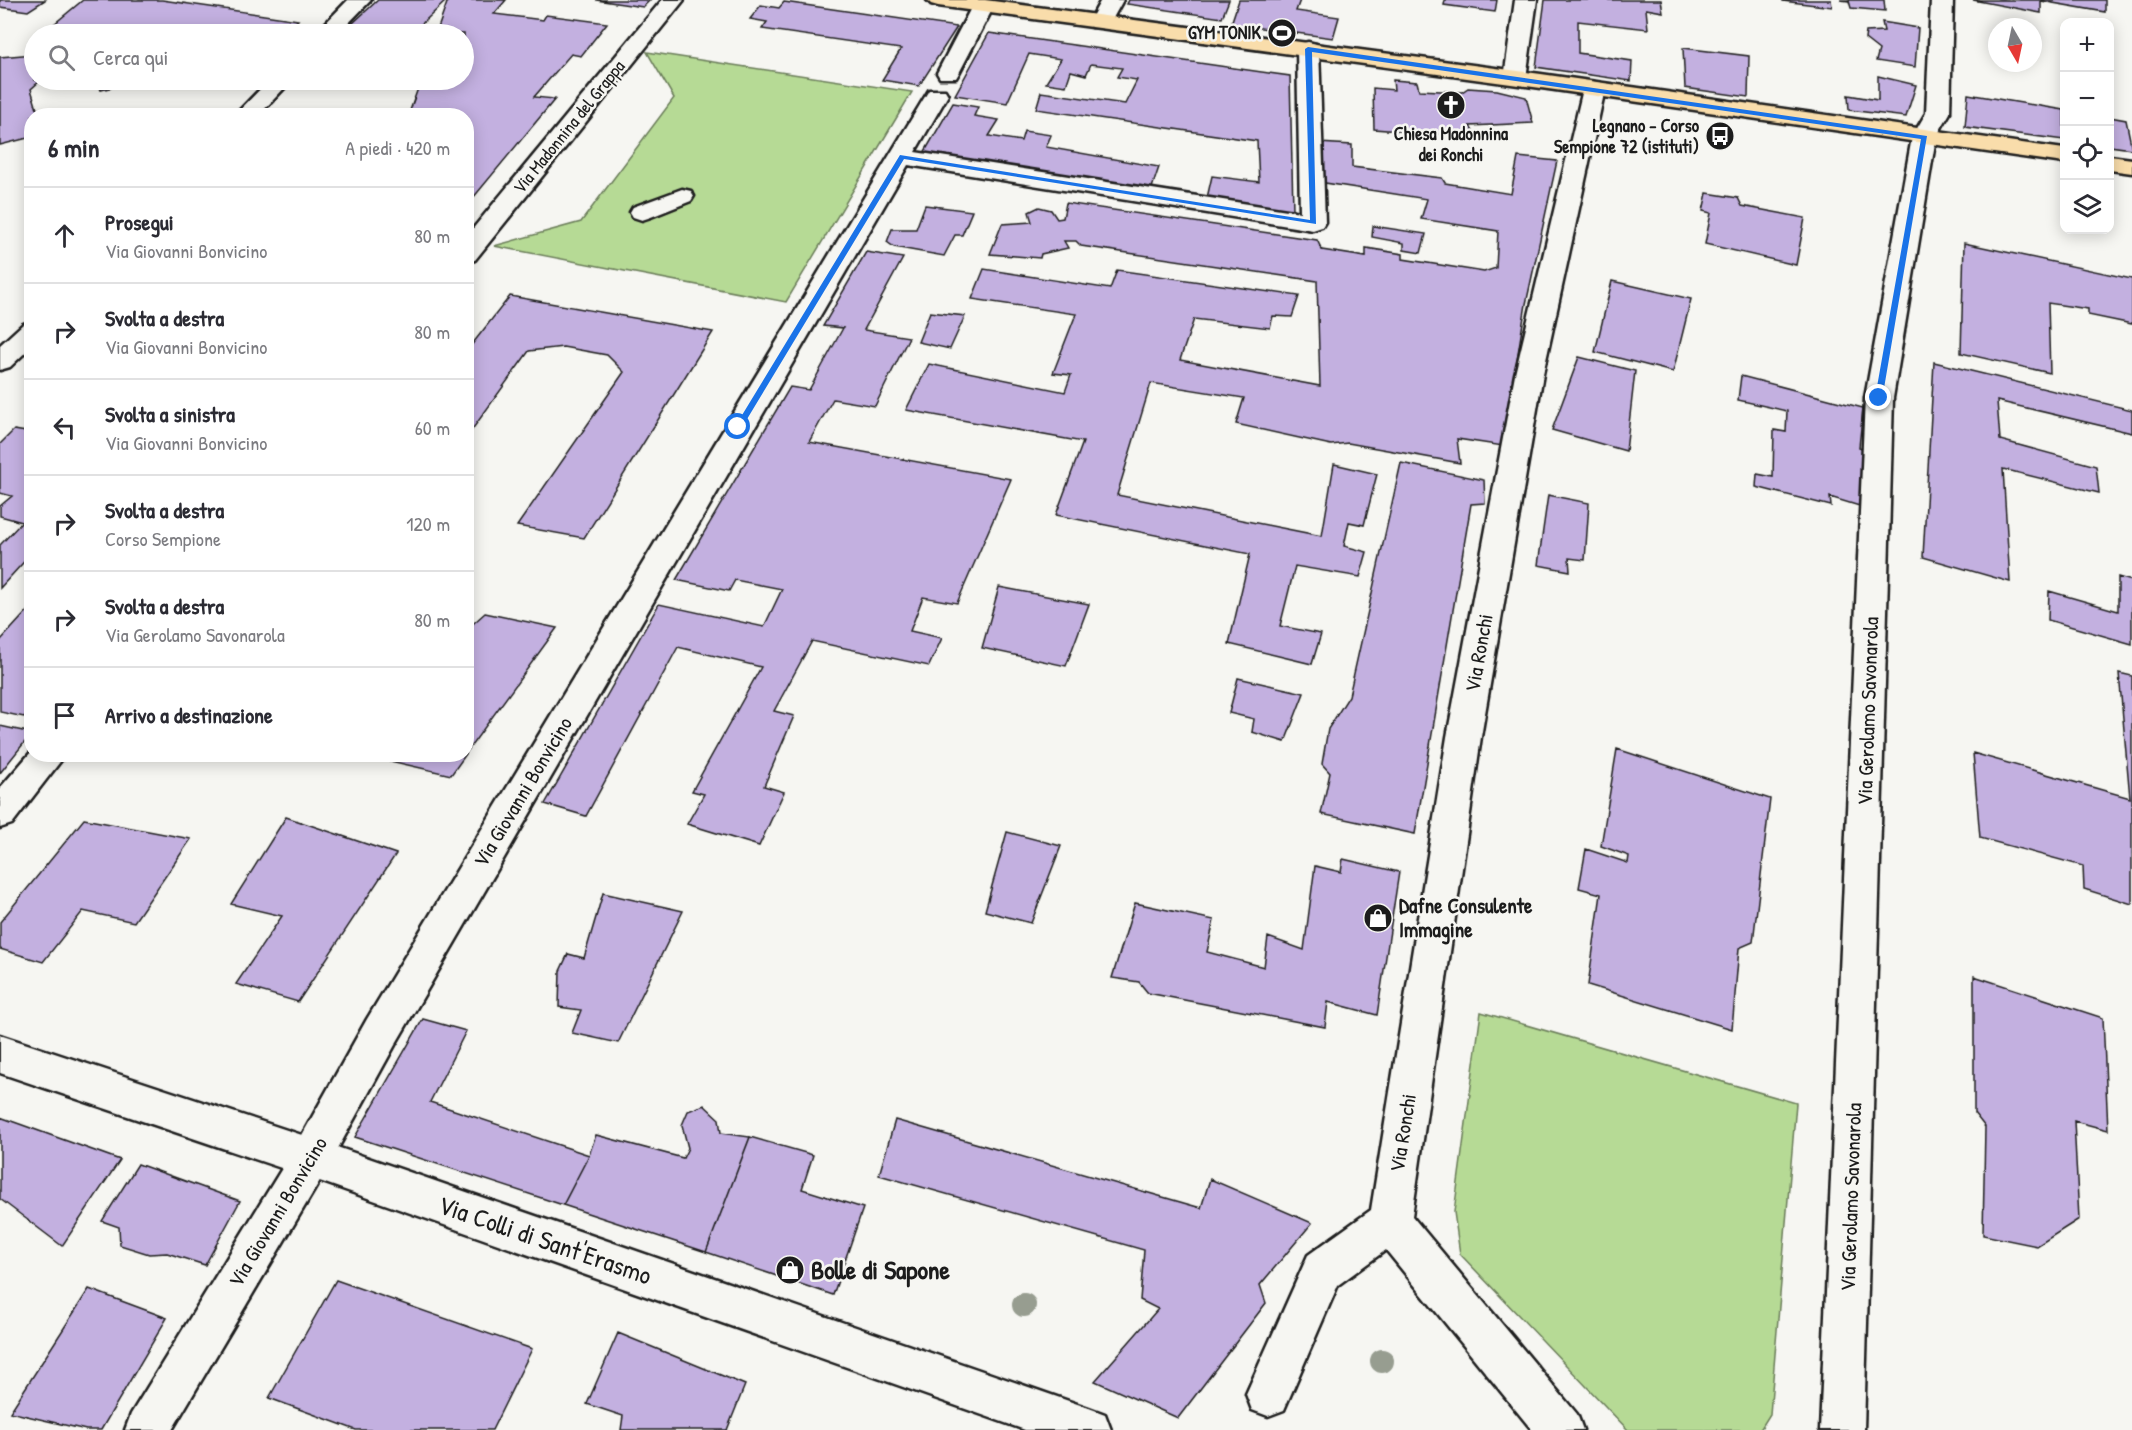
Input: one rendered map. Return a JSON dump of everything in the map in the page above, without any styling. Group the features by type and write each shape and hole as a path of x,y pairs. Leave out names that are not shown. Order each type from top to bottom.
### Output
{"main road":[{"path":"938,0 1308,49 2060,155"},
{"path":"2114,164 2132,166"}],"street":[{"path":"336,24 360,0"},
{"name":"Via Madonnina del Grappa","path":"474,244 673,0"},
{"path":"1100,22 1112,0"},
{"path":"1515,78 1526,0"},
{"name":"Via Gerolamo Savonarola","path":"1842,1430 1879,398 1924,137 1938,113 1942,0"},
{"name":"Via Giovanni Bonvicino","path":"147,1430 311,1158 381,1032 617,632 902,157 983,6"},
{"path":"902,157 1313,222 1308,49"},
{"name":"Via Ronchi","path":"1390,1222 1464,737 1529,374 1594,89"},
{"path":"253,108 271,90"},
{"path":"642,212 682,196"},
{"path":"0,361 24,338"},
{"path":"0,813 42,762"},
{"name":"Via Colli di Sant'Erasmo","path":"0,1054 311,1158 1089,1430"},
{"path":"1268,1394 1323,1270 1390,1222 1561,1430"}],"green space":[{"path":"647,52 912,92 786,302 494,246 581,222 674,98"},
{"path":"1481,1012 1796,1103 1770,1414 1760,1430 1628,1430 1460,1254 1454,1212"}],"building":[{"path":"0,0 45,0 28,11 0,7"},
{"path":"83,0 162,0 298,20 294,24 54,24"},
{"path":"378,0 447,0 422,24 352,24"},
{"path":"448,0 506,0 494,14 543,20 546,15 607,23 581,56 571,54 534,97 555,99 474,197 474,108 411,108 417,90 474,90 474,24 440,24"},
{"path":"596,0 650,0 643,7"},
{"path":"1129,0 1229,0 1222,18 1127,4"},
{"path":"1239,0 1300,0 1296,11 1339,17 1333,38 1231,24"},
{"path":"1445,0 1497,0 1495,12 1444,5"},
{"path":"1545,0 1661,0 1663,12 1646,9 1648,29 1578,21 1578,53 1632,61 1631,81 1536,67"},
{"path":"1831,0 1832,7 1783,1"},
{"path":"1840,0 1884,0 1885,11 1851,8 1849,1"},
{"path":"1973,0 2105,0 2105,12 2041,1 2041,13"},
{"path":"784,2 957,27 919,86 882,80 901,49 762,29 767,22 750,19 761,5 779,8"},
{"path":"1882,22 1918,28 1915,67 1876,61 1879,50 1865,39 1866,32 1884,31"},
{"path":"989,33 1290,76 1293,211 1207,198 1212,176 1259,182 1257,141 1036,109 1041,92 1125,104 1137,80 1117,77 1122,68 1091,64 1086,75 1071,71 1066,86 1046,83 1061,59 1029,54 1007,103 955,95"},
{"path":"1683,48 1749,56 1748,97 1685,88"},
{"path":"24,55 24,90 31,90 37,108 24,108 24,139 0,145 0,57"},
{"path":"1878,76 1916,85 1906,117 1849,110 1848,95 1878,100"},
{"name":"Chiesa Madonnina dei Ronchi","path":"1393,80 1417,82 1419,90 1462,92 1468,88 1497,90 1526,97 1533,123 1470,126 1476,137 1374,129 1373,88 1394,90"},
{"path":"1968,94 2060,109 2060,139 1965,127"},
{"path":"953,103 978,107 974,116 999,120 989,136 1021,141 1024,131 1051,135 1046,147 1159,167 1152,188 924,153"},
{"path":"2114,118 2126,120 2132,149 2114,147"},
{"path":"1318,143 1352,145 1352,167 1442,178 1445,183 1511,194 1518,157 1557,161 1526,304 1503,446 1457,439 1460,463 1348,443 1331,445 1236,424 1244,398 1151,383 1117,495 1322,536 1334,464 1377,474 1364,525 1349,522 1344,546 1367,552 1360,577 1295,566 1280,626 1321,634 1312,664 1229,644 1250,554 1056,515 1083,442 906,410 929,364 1065,392 1071,375 1053,373 1076,314 972,299 984,269 1110,289 1117,270 1299,296 1292,317 1273,316 1270,328 1194,319 1180,360 1320,386 1317,281 1081,246 1076,241 1064,241 1068,248 1041,254 1040,258 990,254 1002,224 1032,222 1029,212 1039,207 1051,210 1057,219 1063,218 1066,203 1317,240 1322,250 1366,257 1366,248 1403,254 1403,259 1484,272 1496,268 1498,231 1421,219 1427,199 1319,182"},
{"path":"1707,193 1738,198 1742,206 1805,218 1796,265 1705,244 1711,213 1703,211"},
{"path":"925,205 972,211 962,235 955,235 944,256 894,247 887,242 892,229 916,229"},
{"path":"1373,226 1426,234 1421,253 1404,250 1404,243 1372,237"},
{"path":"1964,243 2132,279 2132,324 2088,315 2088,309 2048,303 2050,373 1961,353"},
{"path":"866,252 903,258 864,330 909,337 875,406 833,399 809,442 1011,479 957,603 923,597 910,631 942,638 929,666 812,641 774,711 794,716 764,786 784,792 759,846 687,824 704,794 692,791 761,667 678,647 586,816 545,804 659,604 764,627 782,589 735,580 729,591 676,580 790,387 809,390 843,328 823,326"},
{"path":"1612,281 1691,299 1673,372 1595,352"},
{"path":"510,296 713,332 584,538 517,526 624,372 607,355 563,347 529,351 474,427 474,342"},
{"path":"930,312 965,316 950,349 918,342"},
{"path":"1579,357 1635,371 1626,451 1552,430"},
{"path":"1934,362 2132,410 2132,433 1997,401 2000,440 2096,466 2099,493 2003,469 2010,582 1923,557"},
{"path":"1741,376 1863,408 1859,447 1867,450 1866,508 1830,497 1831,506 1756,487 1757,474 1773,477 1774,430 1786,432 1787,411 1738,400"},
{"path":"14,430 24,432 24,562 0,588 0,545 22,522 0,516 0,506 12,496 0,493 0,444"},
{"path":"1401,463 1484,480 1485,503 1471,504 1415,834 1321,814 1330,773 1322,764 1328,729 1349,696"},
{"path":"1548,495 1589,503 1585,560 1569,558 1570,571 1538,565"},
{"path":"2118,577 2132,581 2132,644 2048,620 2049,591 2118,611"},
{"path":"999,587 1089,604 1066,666 982,648"},
{"path":"485,613 557,628 474,742 474,623"},
{"path":"24,615 24,717 0,712 0,641"},
{"path":"2119,673 2132,676 2132,904 2084,889 2083,866 1980,838 1973,753 2130,798"},
{"path":"1238,678 1304,693 1285,742 1252,732 1254,719 1229,713"},
{"path":"0,726 24,731 24,743 0,773"},
{"path":"1617,749 1770,799 1753,942 1739,948 1732,1029 1588,985 1601,894 1579,888 1586,849 1628,863 1629,856 1601,846"},
{"path":"395,762 460,762 451,775"},
{"path":"286,817 396,854 298,1002 236,984 282,916 231,904"},
{"path":"84,819 191,839 134,922 83,911 43,962 0,949 0,922"},
{"path":"1007,832 1061,846 1031,923 985,911"},
{"path":"1343,859 1399,872 1377,1015 1328,1002 1325,1027 1148,993 1139,982 1112,978 1135,903 1214,920 1207,952 1264,967 1268,937 1304,950 1315,866 1341,872"},
{"path":"603,893 683,911 618,1043 572,1033 581,1010 559,1007 560,971 568,954 584,958"},
{"path":"1974,976 2103,1018 2108,1130 2074,1121 2079,1219 2037,1246 1983,1235 1985,1127 1974,1113"},
{"path":"423,1019 466,1031 430,1102 589,1155 563,1205 355,1137"},
{"path":"704,1105 719,1119 721,1133 750,1137 706,1252 563,1205 589,1155 596,1135 683,1158 688,1148 682,1125 688,1111"},
{"path":"0,1117 120,1160 62,1246 0,1199"},
{"path":"895,1120 1201,1208 1210,1179 1312,1223 1260,1285 1266,1303 1178,1418 1095,1381 1158,1309 1140,1300 1144,1250 879,1175"},
{"path":"750,1137 813,1155 802,1189 863,1208 833,1295 706,1252"},
{"path":"138,1164 240,1201 205,1265 167,1253 149,1254 120,1245 119,1227 102,1221"},
{"path":"336,1280 532,1349 492,1430 356,1430 269,1398"},
{"path":"89,1289 167,1318 101,1430 86,1430 10,1412"},
{"path":"618,1333 745,1385 727,1430 621,1430 623,1416 587,1404"}],"place":[{"name":"GYM TONIK","path":"1282,33"},
{"name":"Chiesa Madonnina dei Ronchi","path":"1451,105"},
{"name":"Legnano - Corso Sempione 72 (istituti)","path":"1720,136"},
{"name":"Dafne Consulente Immagine","path":"1378,918"},
{"name":"Bolle di Sapone","path":"790,1270"}],"route":[{"path":"738,427 902,157 1313,222 1308,49 1924,137 1879,398"}]}
